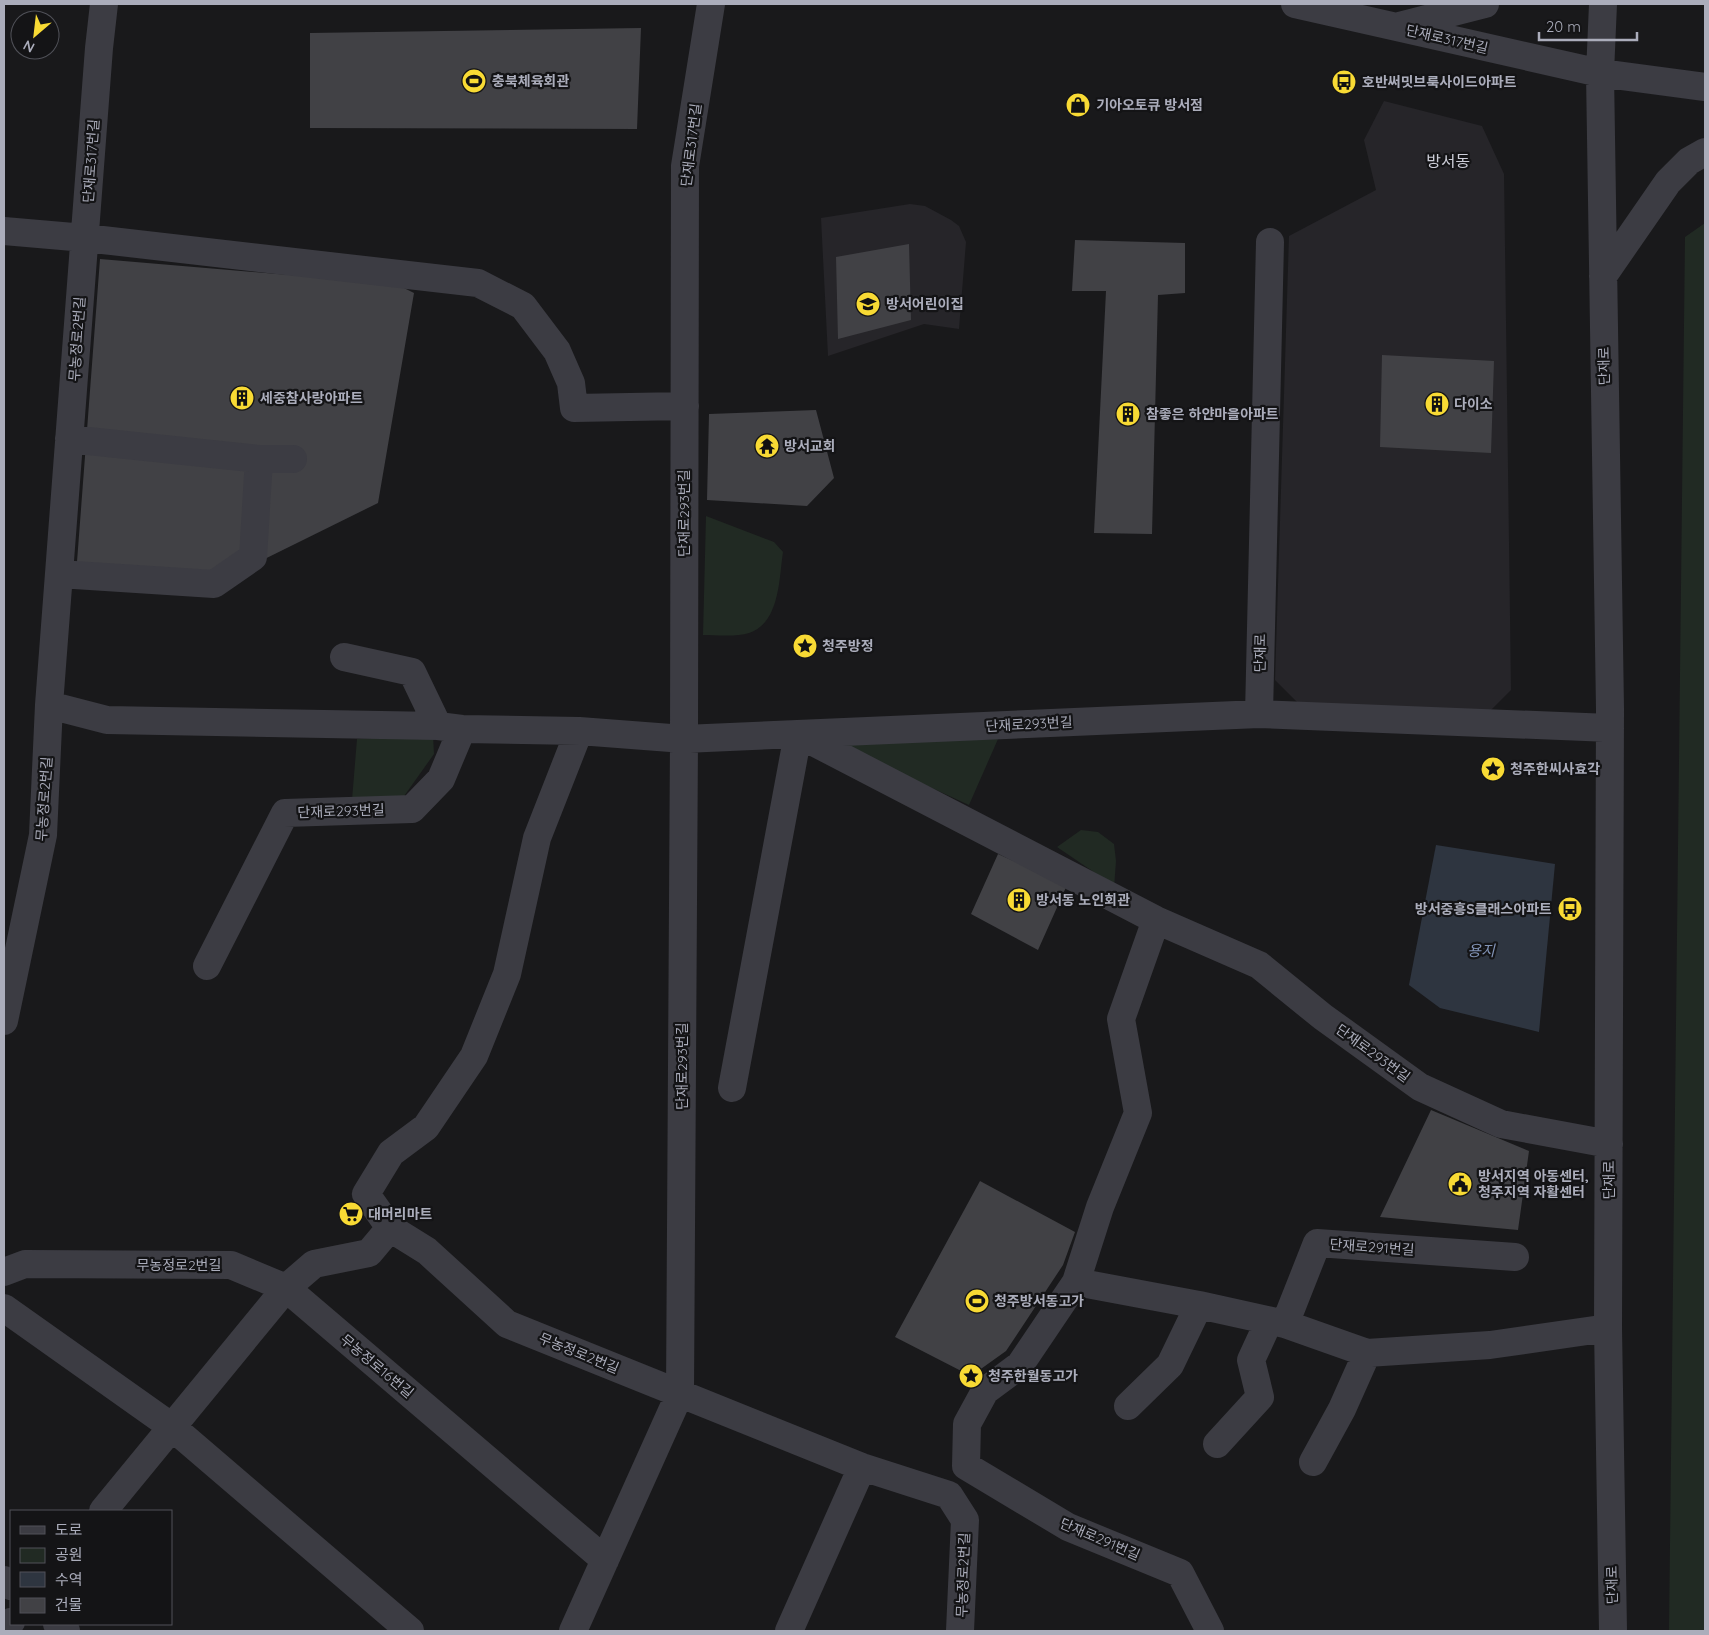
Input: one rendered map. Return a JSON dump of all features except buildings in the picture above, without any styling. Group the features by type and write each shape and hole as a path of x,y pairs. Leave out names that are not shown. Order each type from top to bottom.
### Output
{"street":[{"name":"단재로317번길","path":"85,238 104,4"},
{"name":"단재로317번길","path":"685,317 685,166 711,4"},
{"name":"단재로317번길","path":"1295,4 1600,73 1705,88"},
{"path":"1395,27 1485,4"},
{"name":"단재로","path":"1603,4 1600,73 1610,728 1608,1328 1613,1631"},
{"path":"1603,276 1668,182 1689,162 1705,152"},
{"path":"4,231 85,238 478,282 523,306 557,351 571,383 574,408 684,406"},
{"name":"무농정로2번길","path":"4,1021 43,835 49,705 85,238"},
{"name":"단재로","path":"1259,714 1270,242"},
{"name":"단재로293번길","path":"680,1394 685,317"},
{"path":"69,439 259,459 293,459"},
{"path":"59,574 214,584 253,556 259,459"},
{"path":"344,657 412,672 450,727"},
{"name":"단재로293번길","path":"49,705 107,720 579,731 684,739 1259,714"},
{"path":"1259,714 1610,728"},
{"name":"단재로293번길","path":"208,966 285,813 412,809 441,778 450,727"},
{"name":"무농정로2번길","path":"579,731 537,838 507,974 474,1056 426,1127 391,1153 366,1194 390,1228 427,1251 507,1324 862,1467 949,1496 965,1520 960,1631"},
{"path":"732,1088 798,734"},
{"name":"단재로293번길","path":"798,734 1156,920 1260,965 1323,1017 1420,1087 1500,1124 1609,1144"},
{"path":"949,1496 966,1466 967,1424 985,1391 1020,1365 1076,1282 1100,1208 1138,1113 1121,1019 1156,920"},
{"path":"104,1510 286,1288 314,1264 369,1253 390,1228"},
{"name":"단재로291번길","path":"1216,1444 1260,1397 1251,1360 1277,1322 1317,1243 1515,1256"},
{"name":"무농정로2번길","path":"4,1272 25,1264 231,1265 286,1288"},
{"path":"1076,1282 1277,1322 1367,1353 1490,1345 1608,1328"},
{"name":"무농정로16번길","path":"286,1288 605,1560"},
{"path":"1128,1406 1170,1365 1199,1305"},
{"path":"4,1308 172,1427 409,1630"},
{"path":"1313,1462 1342,1409 1367,1353"},
{"path":"572,1631 680,1394"},
{"name":"단재로291번길","path":"966,1466 1068,1527 1180,1572 1210,1631"},
{"path":"789,1631 862,1467"}],"shaded area":[{"name":"다이소","path":"1384,101 1482,126 1504,174 1511,690 1489,712 1300,705 1275,680 1289,236 1376,190 1364,140"},
{"path":"910,204 925,206 951,220 959,226 966,242 959,329 924,324 828,356 821,218"}],"green space":[{"path":"1705,223 1705,1631 1669,1631 1685,237"},
{"path":"706,516 774,542 783,552 779,586 772,610 767,620 759,628 749,633 703,635"},
{"path":"433,735 434,754 402,799 352,800 357,739"},
{"path":"998,739 969,805 834,743"},
{"path":"1081,830 1098,832 1114,844 1116,861 1114,888 1107,881 1057,847"}],"water":[{"name":"용지","path":"1436,845 1555,864 1539,1032 1440,1008 1409,985"}],"place":[{"name":"충북체육회관","path":"474,81"},
{"name":"호반써밋브룩사이드아파트","path":"1344,82"},
{"name":"기아오토큐 방서점","path":"1078,105"},
{"name":"방서어린이집","path":"868,304"},
{"name":"세중참사랑아파트","path":"242,398"},
{"name":"다이소","path":"1437,404"},
{"name":"참좋은 하얀마을아파트","path":"1128,414"},
{"name":"방서교회","path":"767,446"},
{"name":"청주방정","path":"805,646"},
{"name":"청주한씨사효각","path":"1493,769"},
{"name":"방서동 노인회관","path":"1019,900"},
{"name":"방서중흥S클래스아파트","path":"1570,909"},
{"name":"방서지역 아동센터, 청주지역 자활센터","path":"1460,1184"},
{"name":"대머리마트","path":"351,1214"},
{"name":"청주방서동고가","path":"977,1301"},
{"name":"청주한월동고가","path":"971,1376"}],"district":[{"name":"방서동","path":"1448,161"}]}
